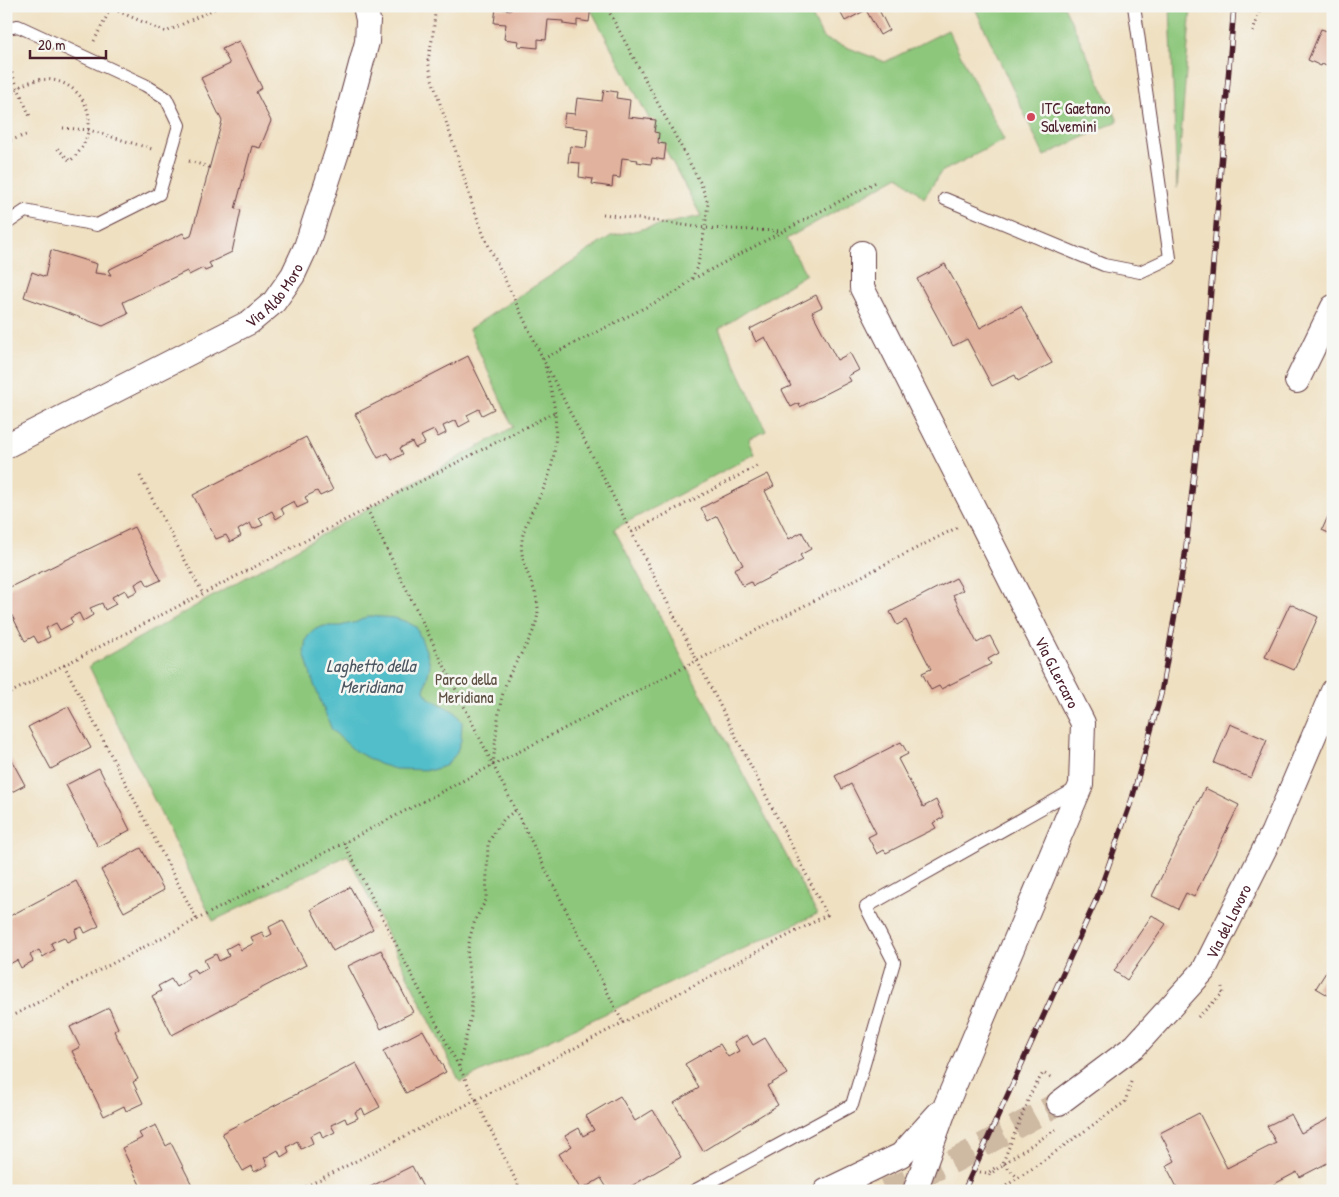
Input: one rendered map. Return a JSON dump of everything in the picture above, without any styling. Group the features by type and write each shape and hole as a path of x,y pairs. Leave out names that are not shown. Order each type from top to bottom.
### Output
{"street":[{"name":"Via Aldo Moro","path":"6,446 250,322 274,302 293,275 306,247 339,146 368,42 368,20 365,6"},
{"name":"Via G.Lercaro","path":"862,253 862,288 1083,724 1082,785 946,1105 915,1191"},
{"path":"1297,381 1333,307"},
{"name":"Via del Lavoro","path":"1059,1102 1135,1046 1204,970 1273,832 1333,691"},
{"path":"826,1191 901,1155 946,1105"}],"lane":[{"path":"945,199 1104,265 1140,272 1170,258 1134,6"},
{"path":"6,28 18,26 145,85 166,98 179,125 159,194 97,225 25,211 6,224"},
{"path":"694,1191 852,1105 894,962 866,907 1082,785"}],"path":[{"path":"85,57 111,8 166,32 220,6"},
{"path":"297,1191 476,1100 827,915 543,360 484,236 432,79 428,60 435,13 432,6"},
{"path":"606,6 701,184 708,203 698,264 692,280"},
{"path":"1253,32 1261,6"},
{"path":"6,59 31,119"},
{"path":"6,100 18,87 31,80 47,78 62,82 75,90 84,102 89,116 89,130 85,144 70,160 56,147"},
{"path":"63,128 89,130 153,150"},
{"path":"6,142 26,135"},
{"path":"543,360 678,291 692,280 876,182"},
{"path":"603,214 705,228 783,232"},
{"path":"493,765 500,707 505,686 535,624 538,609 535,594 522,558 522,540 554,458 555,412 543,360"},
{"path":"6,695 555,412"},
{"path":"632,532 757,466"},
{"path":"140,476 203,594"},
{"path":"367,509 622,1023"},
{"path":"6,1019 493,765 978,516"},
{"path":"64,665 197,920"},
{"path":"459,1067 471,1016 472,999 467,955 475,920 486,900 488,844 504,819 516,810"},
{"path":"344,843 521,1191"},
{"path":"989,1175 1004,1163 1031,1093 1043,1074"},
{"path":"998,1191 1125,1102 1131,1082"},
{"path":"980,1172 988,1173 1016,1155"},
{"path":"1004,1163 1018,1178"}],"green space":[{"name":"Parco della Meridiana","path":"589,6 807,6 823,38 885,62 948,30 1004,140 941,172 924,198 899,176 786,239 806,274 719,329 766,431 749,439 755,454 614,529 817,914 460,1082 348,855 213,921 89,666 513,427 469,329 611,236 701,216"},
{"path":"974,6 1064,6 1118,121 1044,156"},
{"path":"1170,6 1191,6 1177,188"}],"water":[{"name":"Laghetto della Meridiana","path":"368,616 395,618 416,627 427,653 430,666 424,691 429,698 455,712 462,722 461,740 456,754 445,766 432,770 395,769 379,764 355,751 332,730 313,682 304,652 306,639 313,630 324,626 340,626 357,622"}],"building":[{"path":"512,6 591,6 589,22 577,20 577,26 563,24 563,21 548,20 546,40 538,39 538,48 518,46 519,41 504,39 506,24 494,23 496,8 511,10"},
{"path":"837,6 877,6 889,30 880,35 866,10 845,21"},
{"path":"1321,29 1333,33 1333,69 1308,60"},
{"path":"239,41 262,88 256,92 271,121 260,148 252,146 235,209 241,210 232,252 209,263 212,268 205,271 203,268 189,275 187,271 123,302 128,314 103,326 24,297 32,272 45,277 51,250 97,264 95,273 111,275 108,270 183,233 186,238 191,236 222,121 201,78 230,64 222,49"},
{"path":"604,90 617,92 616,98 630,100 628,117 656,120 654,132 659,133 658,143 666,144 664,160 652,158 651,164 622,158 620,178 613,177 612,187 592,184 593,179 579,177 580,163 568,162 570,146 586,148 588,129 563,126 565,113 575,114 577,98 602,101"},
{"path":"945,264 980,328 1021,306 1052,363 1018,381 1015,375 992,386 967,339 953,346 917,279"},
{"path":"816,295 822,307 812,312 837,360 850,353 859,370 848,376 851,381 800,407 799,403 791,407 782,390 791,386 765,337 756,342 750,329"},
{"path":"468,356 494,409 482,415 479,409 467,415 470,421 459,427 456,420 443,426 446,433 438,437 434,430 421,436 425,443 415,448 412,442 400,448 403,454 392,460 388,453 378,458 355,414"},
{"path":"306,437 333,490 320,496 317,491 305,497 308,503 297,508 294,501 281,508 284,514 276,519 272,511 259,518 263,525 253,529 250,523 238,530 241,536 230,542 226,535 216,539 193,495"},
{"path":"768,474 774,486 765,491 789,539 802,532 811,549 800,555 803,560 753,586 751,582 743,586 734,569 743,565 717,516 708,521 701,508"},
{"path":"1333,505 1333,535 1322,530"},
{"path":"134,527 161,580 148,586 144,579 135,584 138,591 128,596 125,590 112,597 116,604 105,610 102,603 90,608 93,615 83,621 79,613 70,618 73,623 60,630 56,623 46,628 50,637 38,643 34,636 25,641 6,604 6,589"},
{"path":"956,578 963,590 953,595 977,643 990,636 999,653 988,659 991,664 941,689 939,686 931,690 922,673 931,669 906,620 897,625 890,612"},
{"path":"1290,604 1318,617 1294,670 1265,657"},
{"path":"68,706 91,748 51,769 28,727"},
{"path":"1230,724 1267,740 1251,778 1214,763"},
{"path":"901,742 908,754 898,759 923,807 936,800 944,817 933,823 936,828 886,853 884,850 877,854 868,837 876,833 851,784 842,789 835,776"},
{"path":"6,750 25,785 6,795"},
{"path":"99,768 130,830 98,847 66,785"},
{"path":"1205,788 1239,805 1194,897 1186,893 1178,909 1152,896"},
{"path":"141,848 164,890 124,912 101,870"},
{"path":"76,881 99,926 85,933 82,927 75,930 77,937 67,942 64,937 51,943 54,950 43,957 39,950 30,955 33,961 21,968 17,960 6,966 6,918"},
{"path":"350,887 373,929 333,951 311,909"},
{"path":"1152,915 1166,924 1127,980 1114,971"},
{"path":"283,920 306,965 172,1035 152,996 161,991 158,986 171,979 176,987 189,979 186,973 194,969 197,974 208,968 204,960 216,954 219,961 229,956 226,949 237,943 241,950 254,943 251,937 262,932 265,938 272,934 269,927"},
{"path":"381,950 413,1012 381,1029 348,966"},
{"path":"1333,961 1333,998 1316,988"},
{"path":"109,1008 118,1028 114,1031 138,1079 133,1082 143,1103 126,1111 124,1106 104,1116 72,1051 80,1047 70,1027"},
{"path":"423,1030 446,1072 406,1093 383,1051"},
{"path":"747,1035 753,1045 765,1038 787,1074 767,1086 778,1105 703,1151 674,1103 699,1088 685,1064 720,1044 728,1057 739,1051 734,1042"},
{"path":"356,1063 380,1107 365,1115 362,1108 355,1112 358,1118 347,1123 345,1118 331,1125 335,1132 323,1138 320,1131 310,1136 313,1143 301,1149 297,1141 287,1147 289,1152 281,1157 278,1150 264,1158 268,1165 254,1172 252,1166 243,1171 222,1133"},
{"path":"620,1096 635,1121 653,1110 681,1157 623,1191 609,1191 601,1178 581,1190 559,1154 572,1146 565,1136 579,1128 583,1136 594,1130 586,1116"},
{"path":"1199,1113 1227,1168 1276,1143 1267,1126 1291,1114 1301,1133 1332,1117 1333,1160 1300,1177 1297,1172 1261,1191 1179,1191 1166,1166 1175,1161 1160,1133"},
{"path":"156,1125 166,1146 171,1143 195,1191 143,1191 122,1148 142,1138 139,1133"},
{"path":"412,1166 425,1191 362,1191"}],"tunnel":[{"path":"885,1191 954,1161 1059,1103"}],"railway":[{"path":"964,1191 1097,898 1132,799 1161,694 1185,556 1202,399 1234,6"}],"place":[{"name":"ITC Gaetano Salvemini","path":"1031,117"}]}
